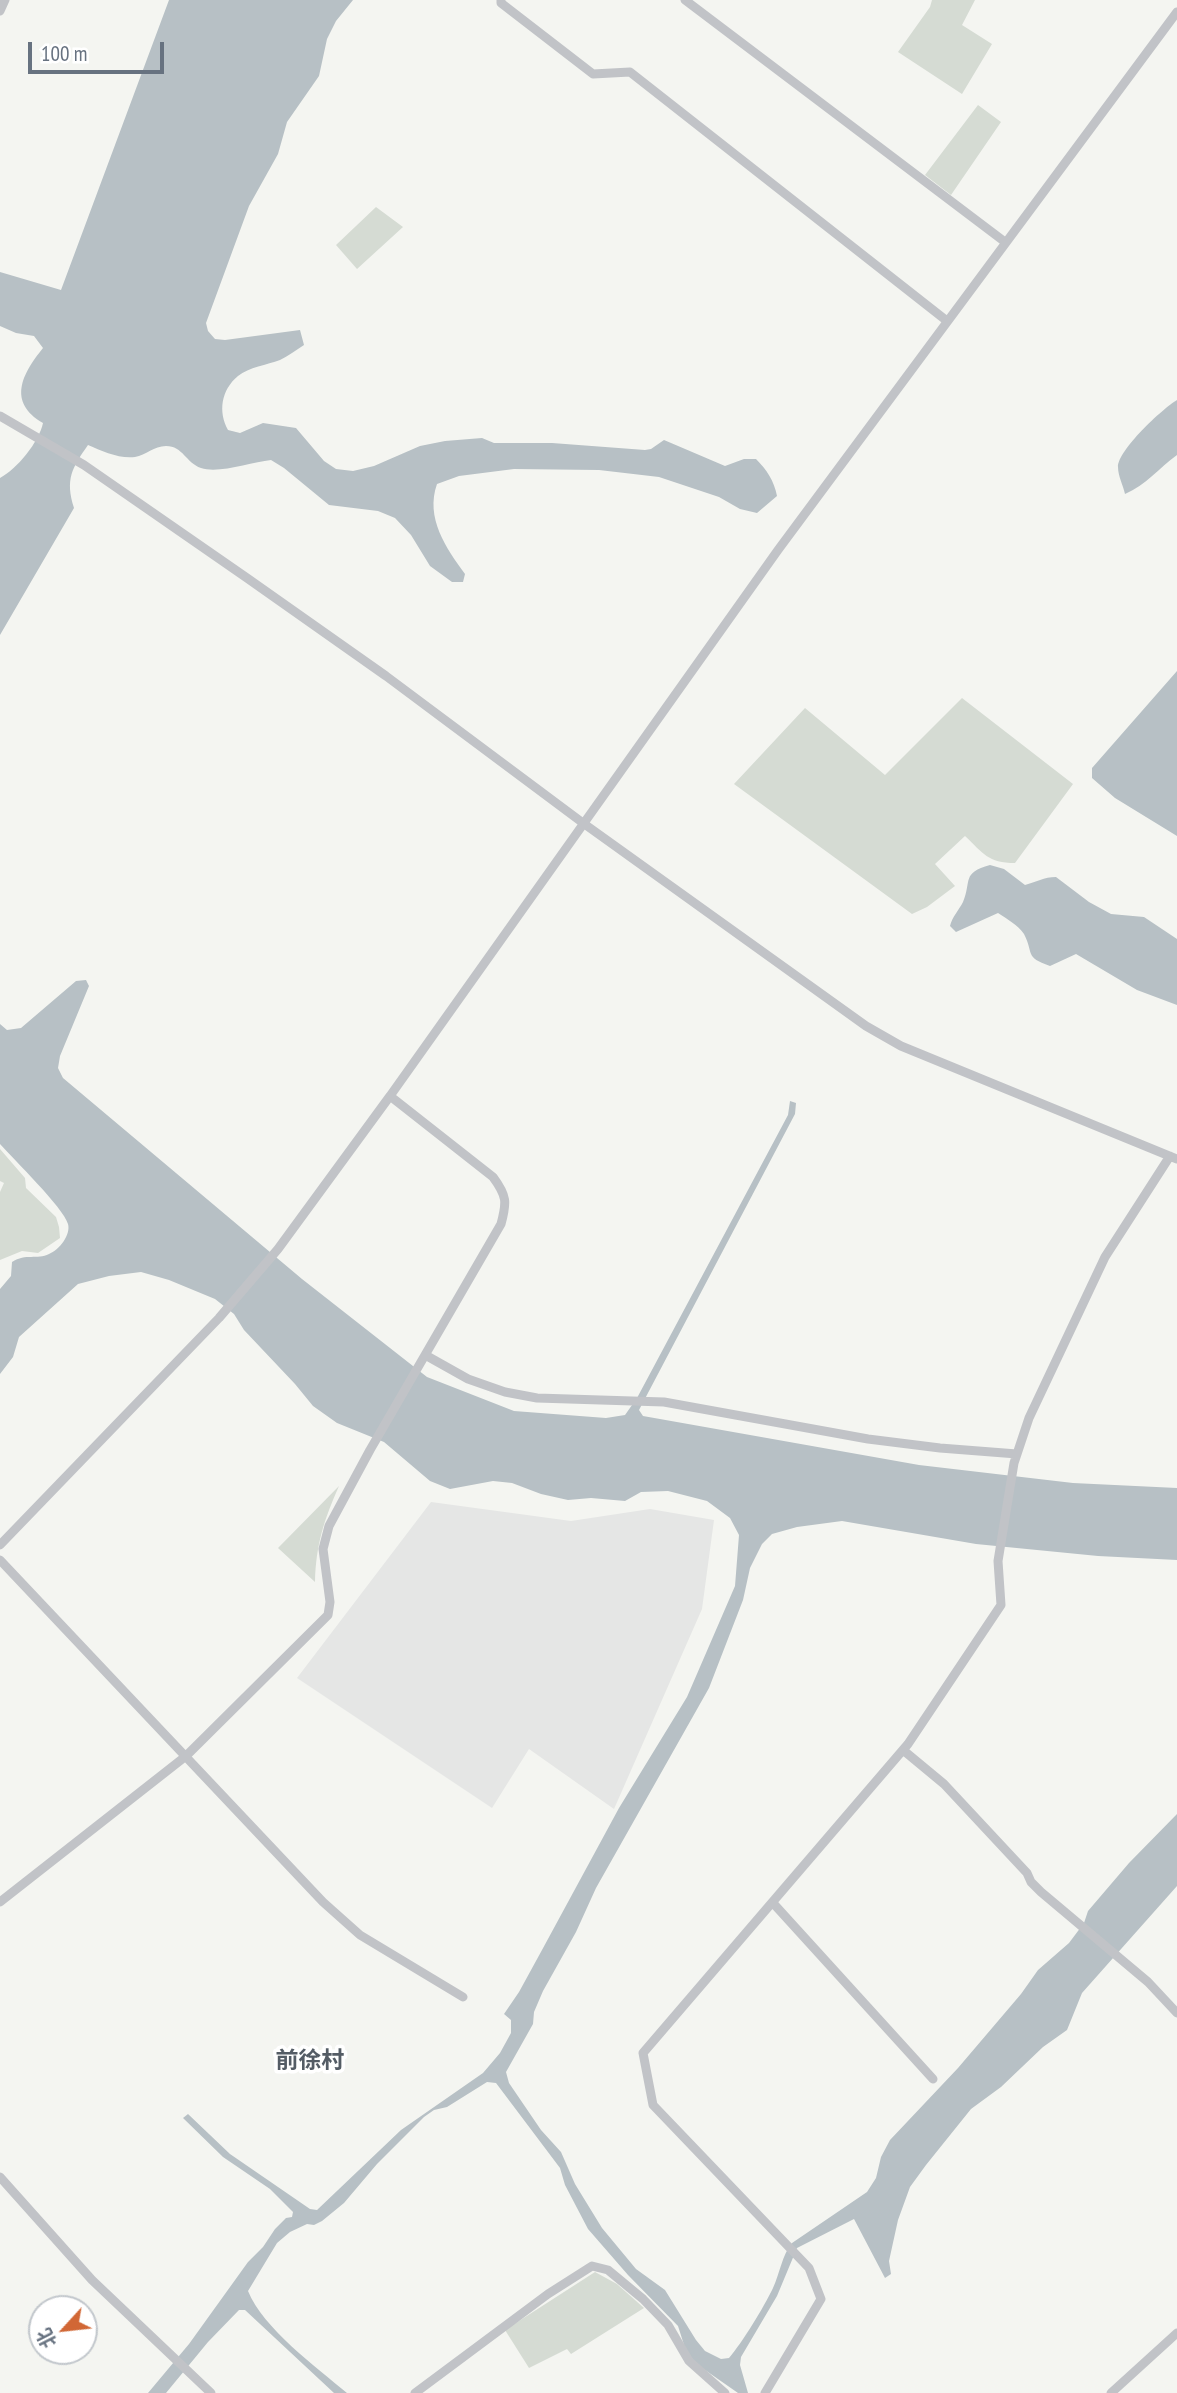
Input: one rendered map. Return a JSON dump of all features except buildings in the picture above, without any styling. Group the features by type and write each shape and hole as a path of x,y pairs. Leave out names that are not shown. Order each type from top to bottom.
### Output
{"street":[{"path":"0,12 5,0"},
{"path":"501,0 501,3 593,74 631,72 947,321"},
{"path":"685,0 1005,242"},
{"path":"0,1545 219,1318 278,1250 778,550 1177,12"},
{"path":"0,416 84,465 386,676 583,823 835,1005 901,1046 1173,1157 1105,1257 1029,1418 1015,1459 998,1561 1001,1605 903,1750 643,2053 653,2105 809,2268 821,2299 765,2393"},
{"path":"0,1902 186,1756 328,1615 330,1602 323,1549 330,1526 370,1450 426,1358 501,1224 506,1206 504,1192 493,1177 390,1096"},
{"path":"426,1358 468,1379 505,1392 537,1398 664,1402 868,1439 1015,1459"},
{"path":"0,1560 323,1902 360,1935 463,1997"},
{"path":"903,1750 944,1784 1027,1873 1031,1882 1148,1982 1177,2013"},
{"path":"773,1903 933,2079"},
{"path":"0,2177 92,2280 211,2393"},
{"path":"415,2393 548,2294 592,2266 608,2270 643,2299 668,2325 689,2361 725,2393"},
{"path":"1111,2393 1177,2333"}],"shaded area":[{"path":"169,0 353,0 336,21 327,39 319,76 287,122 278,154 249,206 206,323 208,331 215,339 225,340 300,330 304,345 280,360 247,370 232,382 225,394 222,409 228,430 240,433 263,423 296,428 324,461 336,469 353,471 374,466 420,446 445,441 482,438 494,443 552,443 645,450 664,440 725,466 744,459 756,459 770,476 777,496 757,513 740,509 719,497 659,477 599,470 514,469 459,476 437,484 434,497 439,532 465,574 463,582 452,582 430,566 411,535 395,518 378,511 329,505 271,460 226,469 208,469 196,466 172,447 162,446 139,456 123,457 88,445 78,460 70,481 74,508 0,635 0,478 26,454 41,430 43,423 25,406 22,387 29,368 43,348 34,336 16,333 0,326 0,272 61,290"},
{"path":"932,0 975,0 962,25 992,44 962,94 898,52 930,7"},
{"path":"978,105 1001,122 951,195 925,175"},
{"path":"376,207 403,227 357,269 336,245"},
{"path":"1177,400 1177,455 1146,481 1125,494 1118,470 1120,460 1142,431"},
{"path":"1177,671 1177,836 1115,798 1092,778 1092,768"},
{"path":"962,698 1073,784 1015,863 992,859 965,836 935,864 955,886 927,907 912,914 734,784 805,708 885,775"},
{"path":"990,865 1004,869 1025,885 1056,877 1089,902 1111,914 1144,917 1177,939 1177,1005 1137,990 1076,954 1050,966 1036,960 1022,931 998,913 956,932 950,926 966,895 971,875"},
{"path":"86,980 89,986 60,1056 58,1068 63,1078 302,1279 427,1377 514,1411 606,1418 625,1415 637,1398 788,1115 790,1101 796,1103 795,1114 639,1410 643,1416 919,1465 1073,1483 1177,1488 1177,1560 1098,1556 976,1544 842,1521 797,1527 772,1534 762,1544 750,1568 743,1600 709,1688 596,1888 576,1932 543,1991 534,2012 533,2024 506,2072 509,2083 541,2130 561,2152 575,2184 602,2228 636,2269 665,2290 705,2351 721,2359 729,2358 764,2305 792,2243 867,2192 876,2178 881,2157 890,2140 958,2068 1038,1970 1069,1943 1084,1923 1088,1911 1129,1863 1177,1814 1177,1886 1082,1993 1067,2030 1043,2047 1001,2087 971,2109 926,2165 910,2187 898,2220 889,2261 891,2274 885,2278 854,2219 797,2248 777,2296 741,2357 740,2365 748,2393 738,2393 695,2363 685,2348 678,2326 588,2229 565,2185 560,2168 496,2083 487,2082 447,2107 434,2110 424,2117 377,2164 344,2203 322,2221 290,2232 277,2243 248,2291 265,2319 278,2333 347,2393 334,2393 245,2310 239,2310 208,2342 166,2393 148,2393 189,2344 248,2262 263,2247 275,2229 286,2218 292,2217 293,2212 270,2189 223,2157 183,2118 188,2114 230,2154 310,2209 317,2210 401,2130 483,2073 500,2053 511,2033 511,2020 504,2014 519,1992 619,1808 687,1697 735,1586 739,1535 730,1518 707,1501 668,1491 641,1492 625,1501 591,1498 568,1500 541,1494 512,1483 493,1481 450,1489 430,1481 384,1442 337,1423 313,1406 244,1330 234,1314 215,1299 141,1272 78,1284 19,1337 13,1357 0,1374 0,1289 11,1276 12,1262 53,1252 68,1233 68,1224 57,1207 0,1144 0,1024 7,1030 21,1028 76,981"},
{"path":"0,1149 25,1178 26,1188 56,1217 60,1238 38,1253 22,1251 0,1260 0,1192 4,1183 0,1181"},
{"path":"339,1486 322,1532 315,1582 278,1548"},
{"path":"431,1502 571,1521 650,1509 714,1520 702,1609 614,1809 529,1749 492,1808 297,1678"},
{"path":"595,2272 617,2284 644,2308 571,2354 567,2349 529,2368 505,2330"}],"district":[{"name":"前徐村","path":"310,2061"}]}
